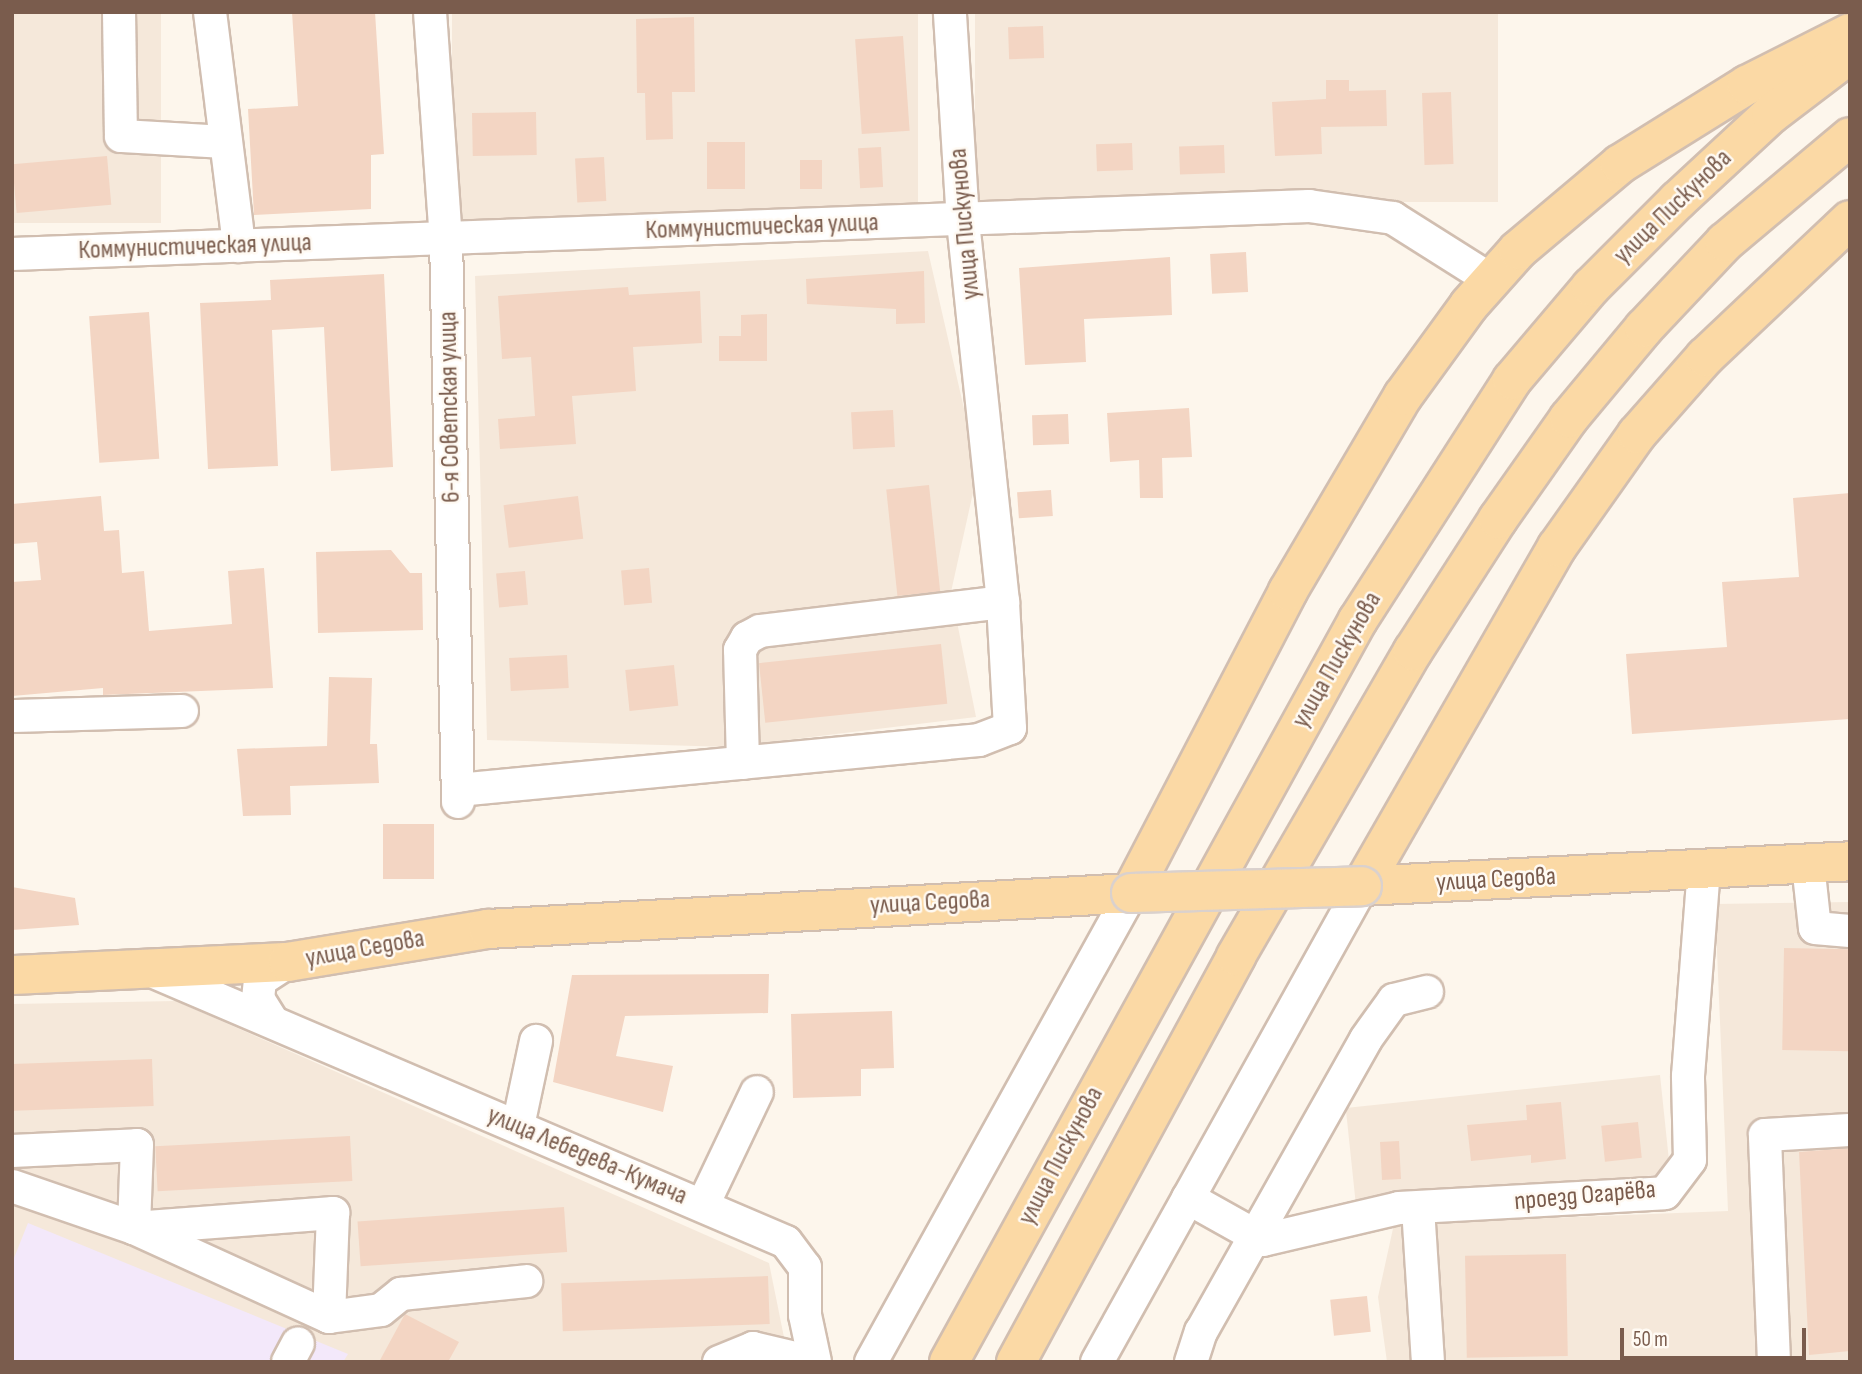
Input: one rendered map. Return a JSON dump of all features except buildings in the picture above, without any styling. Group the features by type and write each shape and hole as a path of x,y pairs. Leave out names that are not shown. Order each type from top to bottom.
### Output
{"main road":[{"path":"1131,893 1342,497 1433,351 1492,280 1578,195 1620,164 1747,85 1850,33"},
{"name":"улица Пискунова","path":"949,1362 1358,620 1512,380 1591,287 1677,201 1771,114 1850,54"},
{"path":"1016,1362 1236,956 1413,650 1498,519 1569,418 1644,328 1725,242 1850,138"},
{"path":"1362,886 1557,547 1637,434 1705,357 1850,220"},
{"name":"улица Седова","path":"12,975 288,962 488,929 1131,893 1362,886 1850,862"}],"street":[{"path":"119,12 121,136 226,142"},
{"path":"210,12 239,246"},
{"name":"6-я Советская улица","path":"429,12 446,238 458,796"},
{"name":"улица Пискунова","path":"458,796 743,763 979,740 1005,732 1013,720 963,220 950,12"},
{"name":"Коммунистическая улица","path":"12,254 1341,207 1393,218 1492,280"},
{"path":"743,763 740,650 747,638 760,631 1003,602"},
{"path":"12,716 182,711"},
{"path":"1808,864 1815,928 1850,931"},
{"name":"проезд Огарёва","path":"1258,1238 1418,1208 1665,1193 1690,1160 1688,1076 1704,870"},
{"path":"1097,1362 1362,886"},
{"path":"871,1362 1131,893"},
{"path":"272,1021 258,999 260,980 288,962"},
{"name":"улица Лебедева-Кумача","path":"147,969 786,1242 805,1267 805,1315 813,1362"},
{"path":"1191,1362 1200,1332 1258,1238 1366,1039 1394,1000 1427,992"},
{"path":"518,1126 536,1041"},
{"path":"703,1205 757,1092"},
{"path":"1774,1362 1765,1135 1850,1130"},
{"path":"12,1151 137,1145 135,1228"},
{"path":"12,1186 135,1228 329,1317 381,1310 401,1294 526,1281"},
{"path":"1188,1198 1258,1238"},
{"path":"1418,1208 1427,1362"},
{"path":"135,1228 333,1213 329,1317"},
{"path":"712,1360 753,1348 813,1362"}],"shaded area":[{"path":"12,12 161,12 161,223 12,223"},
{"path":"452,12 918,12 918,220 452,220"},
{"path":"975,12 1498,12 1498,202 975,202"},
{"path":"928,251 978,470 951,592 976,717 730,747 487,740 475,276"},
{"path":"1850,902 1850,1362 1387,1362 1378,1297 1394,1224 1728,1211 1715,904"},
{"path":"176,1001 769,1263 789,1362 12,1362 12,1004"},
{"path":"1660,1075 1670,1173 1356,1206 1346,1108"},
{"path":"28,1223 348,1354 343,1362 12,1362 12,1263"}]}
